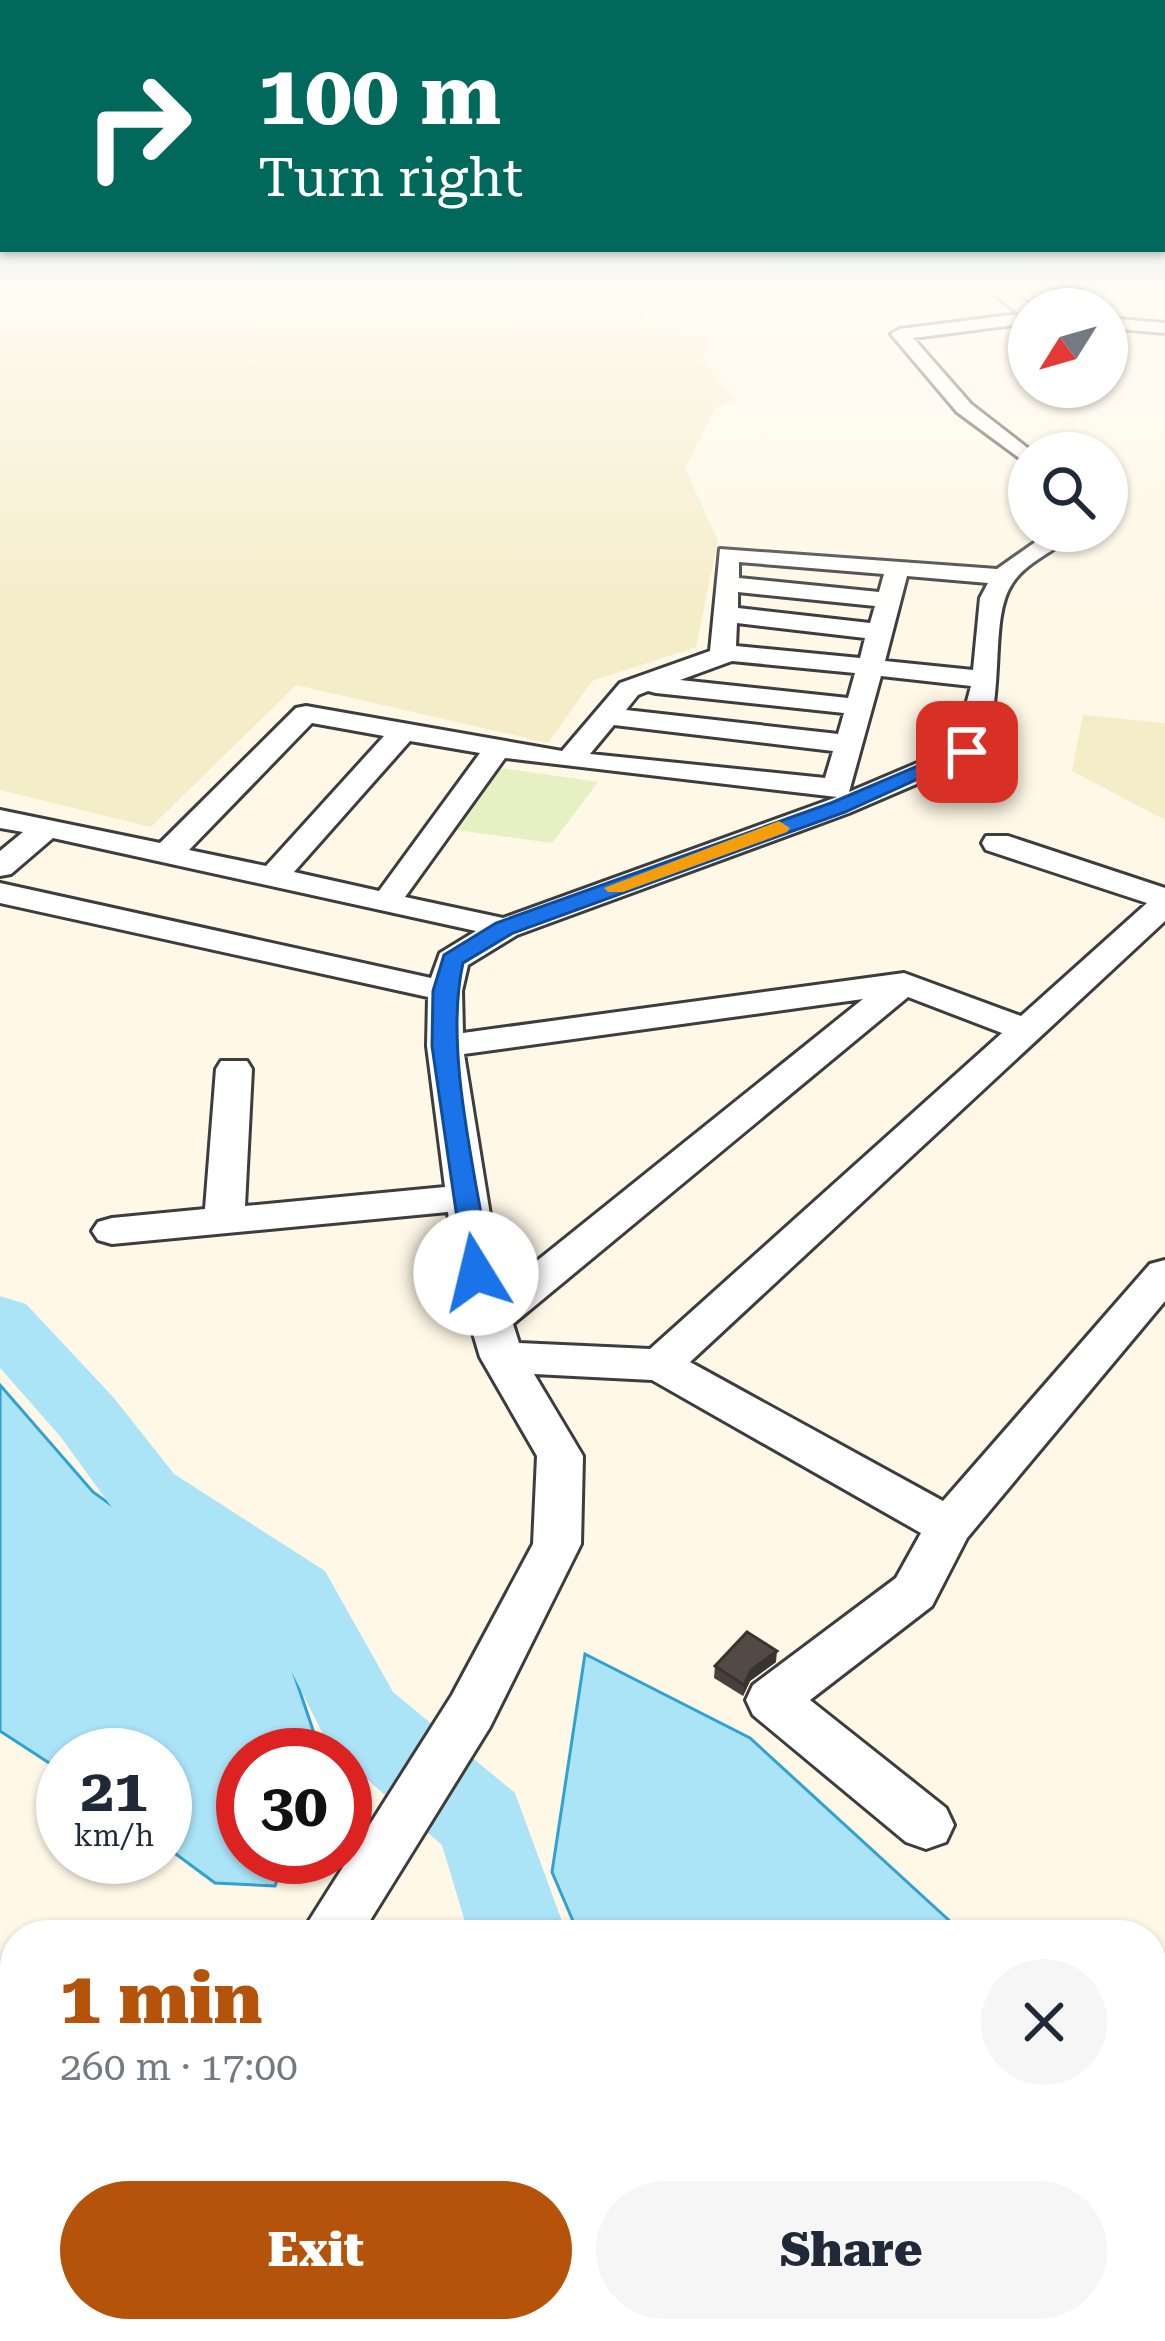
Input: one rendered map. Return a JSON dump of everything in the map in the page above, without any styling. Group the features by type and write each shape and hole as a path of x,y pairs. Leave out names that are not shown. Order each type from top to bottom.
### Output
{"street":[{"path":"955,397 1008,443"},
{"path":"338,1920 445,1750 557,1544 560,1456 496,1339 476,1273 445,1046 445,991 452,960 505,928 838,808 967,752 986,679 992,598 1003,577 1037,552"},
{"path":"723,652 728,554 1003,577"},
{"path":"167,854 306,714 570,760 837,788 897,569"},
{"path":"727,584 888,600"},
{"path":"725,614 880,632"},
{"path":"570,760 629,688 723,652 986,679"},
{"path":"644,683 859,707"},
{"path":"606,716 849,744"},
{"path":"274,876 405,730"},
{"path":"394,890 499,747"},
{"path":"0,819 505,928"},
{"path":"0,867 47,828"},
{"path":"660,1366 1165,902 997,843"},
{"path":"0,893 445,991"},
{"path":"445,1046 904,982 1029,1031"},
{"path":"496,1339 904,982"},
{"path":"224,1218 234,1069"},
{"path":"112,1231 464,1198"},
{"path":"926,1826 772,1700 914,1592 949,1526 1165,1274"},
{"path":"496,1339 660,1366 949,1526"}],"shaded area":[{"path":"0,397 736,400 716,407 685,468 718,541 696,647 592,681 548,743 296,685 151,827 0,790"},
{"path":"1083,715 1165,723 1165,820 1072,771"}],"green space":[{"path":"502,768 598,782 552,843 449,829"}],"water":[{"path":"0,1385 93,1492 277,1624 312,1728 216,1728 216,1883 192,1866 192,1728 36,1728 36,1754 0,1731"},
{"path":"585,1654 750,1738 949,1920 573,1920 552,1872"}],"building":[{"path":"747,1632 777,1651 751,1670 744,1685 715,1666"}],"waterway":[{"path":"0,1321 87,1417 146,1495 295,1594 361,1719 482,1822 513,1920"}],"slow traffic":[{"path":"615,888 779,828"}],"route":[{"path":"476,1273 445,1046 445,991 452,960 505,928 838,808 967,752"}]}
